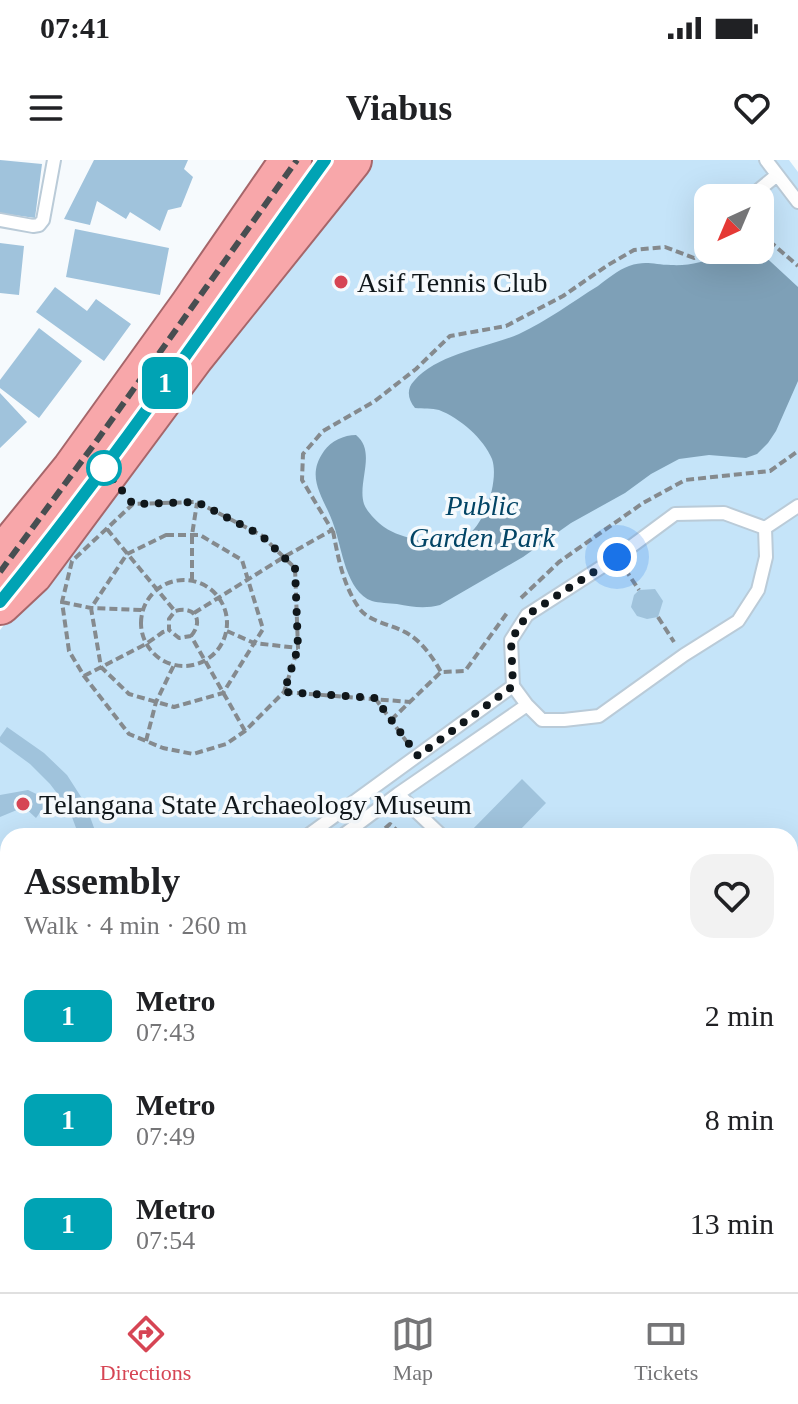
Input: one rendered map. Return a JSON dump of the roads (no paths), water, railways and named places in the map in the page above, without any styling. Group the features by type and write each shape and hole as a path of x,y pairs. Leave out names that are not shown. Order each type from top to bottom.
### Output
{"highway":[{"path":"0,559 73,469 291,160"},
{"path":"0,604 32,574 193,357 351,160"}],"lane":[{"path":"0,220 39,225 43,220 54,160"},
{"path":"766,160 798,202"},
{"path":"766,184 777,175"},
{"path":"765,528 798,506"},
{"path":"724,513 765,528 766,557 758,590 738,621 599,716 542,720 513,686 511,640 527,615 617,557 675,514 724,513"},
{"path":"318,828 513,686"},
{"path":"353,828 527,705"},
{"path":"398,794 434,828"}],"railway":[{"path":"0,572 297,160"},
{"path":"0,602 125,439 325,160"}],"metro line":[{"name":"1","path":"0,602 117,452 325,160"}],"place":[{"name":"Asif Tennis Club","path":"341,282"},
{"name":"Telangana State Archaeology Museum","path":"23,804"}],"park label":[{"name":"Public Garden Park","path":"482,521"}]}
